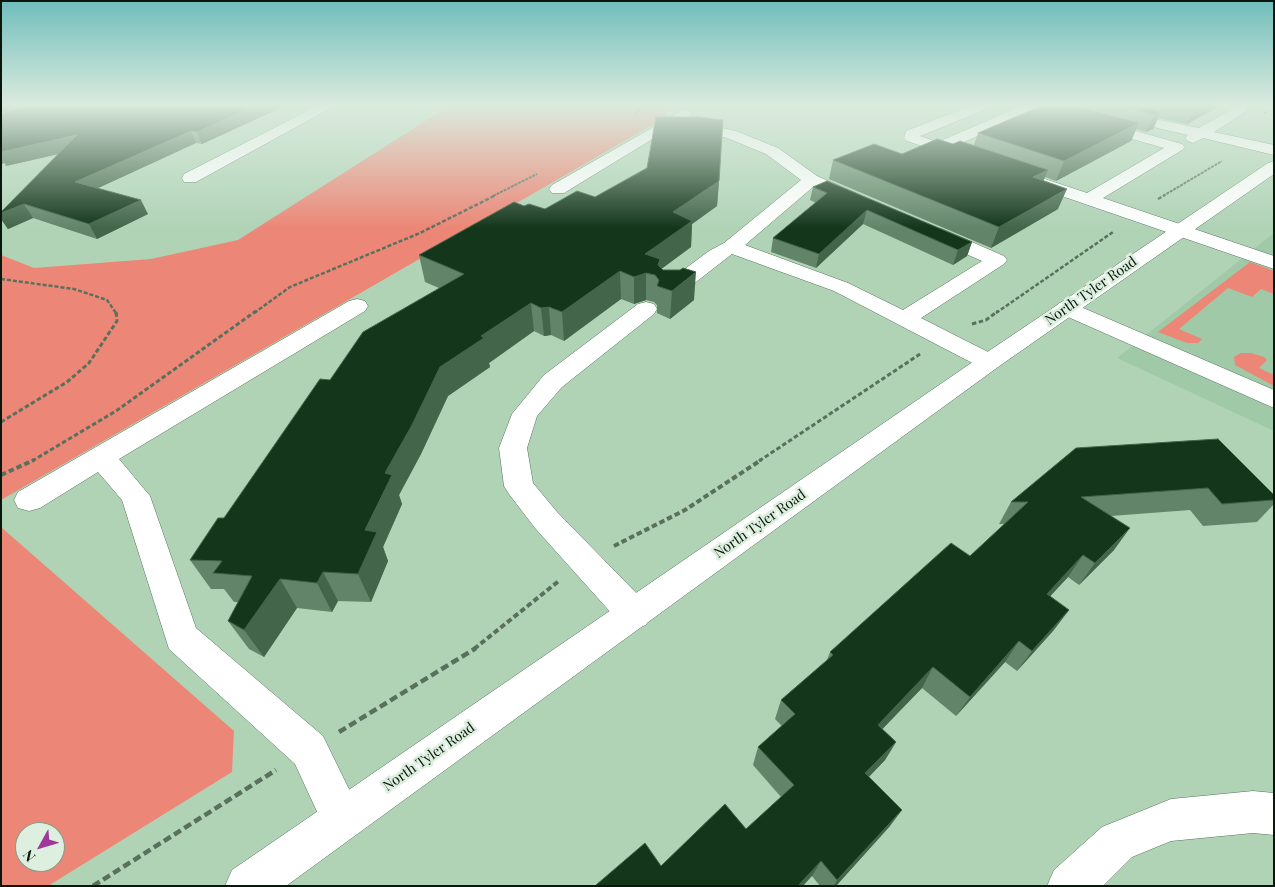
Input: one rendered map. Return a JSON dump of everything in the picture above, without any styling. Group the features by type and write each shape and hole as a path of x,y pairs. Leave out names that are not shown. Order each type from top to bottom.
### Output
{"main road":[{"path":"190,178 252,145"},
{"path":"558,189 630,145"},
{"path":"758,145 772,151 811,180 873,207"},
{"path":"934,145 976,160"},
{"path":"1171,145 1177,147"},
{"path":"1089,199 1180,145"},
{"path":"1258,145 1274,150"},
{"name":"North Tyler Road","path":"248,886 989,362 1274,166"},
{"path":"1014,173 1274,264"},
{"path":"670,290 716,255 731,247 811,180"},
{"path":"906,318 997,260 917,226"},
{"path":"731,247 841,287 906,318 989,362"},
{"path":"29,500 357,306"},
{"path":"1067,308 1274,400"},
{"path":"634,614 546,520 519,486 513,448 525,414 553,381 646,309"},
{"path":"101,457 135,496 182,638 310,750 342,818"},
{"path":"1070,886 1117,842 1171,820 1253,812 1274,814"}],"path":[{"path":"93,886 470,652 567,574 619,542 685,510 959,328 986,320 1088,251 1150,204 1225,159 1242,157 1242,151 1248,145"},
{"path":"1,475 30,462 116,411 290,287 412,237 545,169"},
{"path":"1,279 74,289 107,300 116,311 117,321 89,364 67,382 1,422"}],"shaded area":[{"path":"387,145 617,145 1,500 1,255 34,268 151,259 238,240"},
{"path":"1274,233 1274,431 1117,358"},
{"path":"1250,262 1274,271 1274,294 1261,289 1252,297 1228,288 1179,329 1202,339 1198,343 1187,343 1158,332"},
{"path":"1241,353 1251,353 1264,357 1267,360 1259,368 1274,375 1274,386 1235,365 1234,357"},
{"path":"1,527 234,731 232,772 48,886 1,886"}],"building":[{"path":"1,145 31,145 1,152"},
{"path":"67,145 158,145 75,182 141,200 89,224 24,204 1,212"},
{"path":"651,145 721,145 719,181 673,212 692,221 645,254 660,259 658,265 663,270 680,270 683,268 696,272 672,291 657,286 659,280 655,275 646,273 634,277 620,271 562,312 549,307 541,308 531,303 481,336 484,338 440,367 412,425 385,473 392,475 365,530 377,532 358,574 323,572 317,583 280,579 244,630 228,621 252,576 213,573 222,561 190,560 218,518 224,518 320,379 330,380 363,332 464,274 419,255 514,202 524,206 529,204 545,209 577,191 595,197 647,168"},
{"path":"870,145 878,145 902,154 922,145 973,145 1048,170 1033,177 1067,189 999,227 833,160"},
{"path":"1016,145 1095,145 1064,161"},
{"path":"827,181 972,242 958,250 867,210 819,254 773,238 827,193 813,187"},
{"path":"1218,439 1274,495 1274,500 1222,504 1208,488 1081,497 1130,528 1095,563 1083,555 1047,594 1069,610 1032,651 1019,641 970,697 933,667 878,725 896,742 865,773 902,810 837,880 821,861 798,886 596,886 645,843 661,866 725,804 746,829 794,785 758,747 795,714 781,700 833,655 830,652 951,543 970,556 1028,502 1011,502 1076,448"}]}
